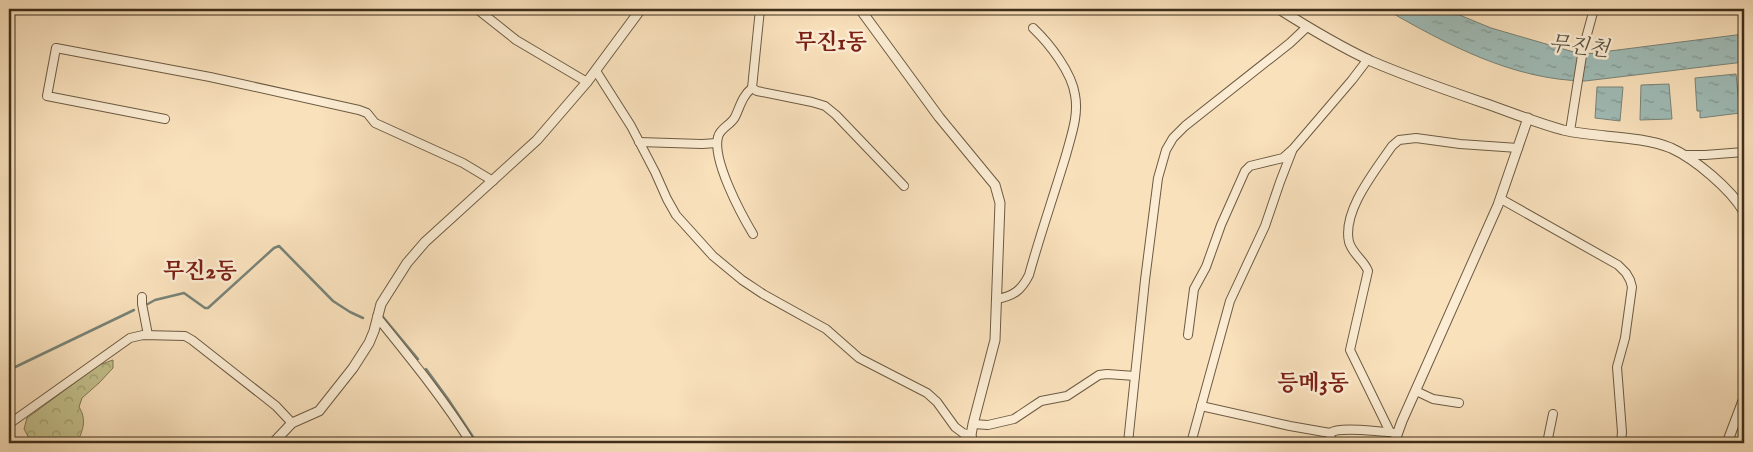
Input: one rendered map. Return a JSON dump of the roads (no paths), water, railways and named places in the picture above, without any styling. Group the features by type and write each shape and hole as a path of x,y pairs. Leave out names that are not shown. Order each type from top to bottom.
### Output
{"street":[{"path":"477,9 516,40 588,82"},
{"path":"272,443 292,423 319,411 353,368 369,343 374,331 380,304 407,262 425,242 537,140 588,82 641,9"},
{"path":"753,234 730,191 719,157 718,136 725,126 734,120 747,92 752,88 760,9"},
{"path":"596,71 613,96 656,172 676,215 713,256 742,280 763,294 826,329 859,358 927,393 937,402 955,427 972,439 973,424 995,340 1001,217 1000,203 995,185 939,117 860,9"},
{"path":"1279,9 1307,27 1368,59 1426,83 1570,131 1643,141 1669,147 1685,155 1727,190 1738,201 1744,212"},
{"path":"1570,131 1583,49 1594,9"},
{"path":"1128,443 1158,178 1166,150 1173,138 1185,126 1290,43 1307,27"},
{"path":"997,300 1014,295 1026,282 1029,275 1058,182 1076,112 1076,97 1072,83 1044,38 1034,28"},
{"path":"165,119 47,96 56,48 210,77 358,110 367,113 376,123 463,163 493,181"},
{"path":"1188,335 1194,289 1206,267 1221,225 1245,171 1250,166 1282,158 1293,150 1368,59"},
{"path":"752,88 757,91 825,106 849,128 904,186"},
{"path":"1394,443 1394,433 1416,390 1501,199 1528,118"},
{"path":"1394,433 1350,350 1368,271 1367,267 1354,252 1348,235 1349,221 1357,201 1392,146 1399,140 1416,138 1460,144 1518,148"},
{"path":"639,142 718,143"},
{"path":"1191,443 1230,301 1265,226 1293,150"},
{"path":"1685,155 1744,152"},
{"path":"1501,199 1618,266 1626,273 1630,280 1632,287 1631,303 1625,338 1617,367 1622,424 1621,443"},
{"path":"142,296 148,335"},
{"path":"377,317 453,414 471,443"},
{"path":"9,424 130,338 148,335 185,336 192,340 276,406 292,423"},
{"path":"973,424 988,425 1014,419 1041,401 1067,396 1099,375 1135,376"},
{"path":"1416,390 1432,399 1460,403"},
{"path":"1727,443 1744,398"},
{"path":"1201,406 1330,433 1342,430 1394,433"},
{"path":"1547,443 1553,414"},
{"path":"1330,433 1332,443"}],"water":[{"path":"1385,9 1445,9 1491,28 1586,54 1744,34 1744,62 1585,81 1558,79 1506,67 1481,58 1432,35"},
{"path":"1736,74 1740,113 1700,118 1700,111 1697,111 1695,78"},
{"path":"1669,84 1672,119 1640,120 1641,85"},
{"path":"1597,87 1623,87 1620,121 1595,118"}],"waterway":[{"path":"146,305 155,300 184,293 205,308 208,308 274,248 279,246 333,301 363,318"},
{"path":"9,370 134,310"},
{"path":"383,317 418,359"},
{"path":"426,369 477,443"}],"district":[{"name":"무진1동","path":"831,41"},
{"name":"무진2동","path":"200,270"},
{"name":"등메3동","path":"1313,382"}],"water label":[{"name":"무진천","path":"1579,46"}]}
